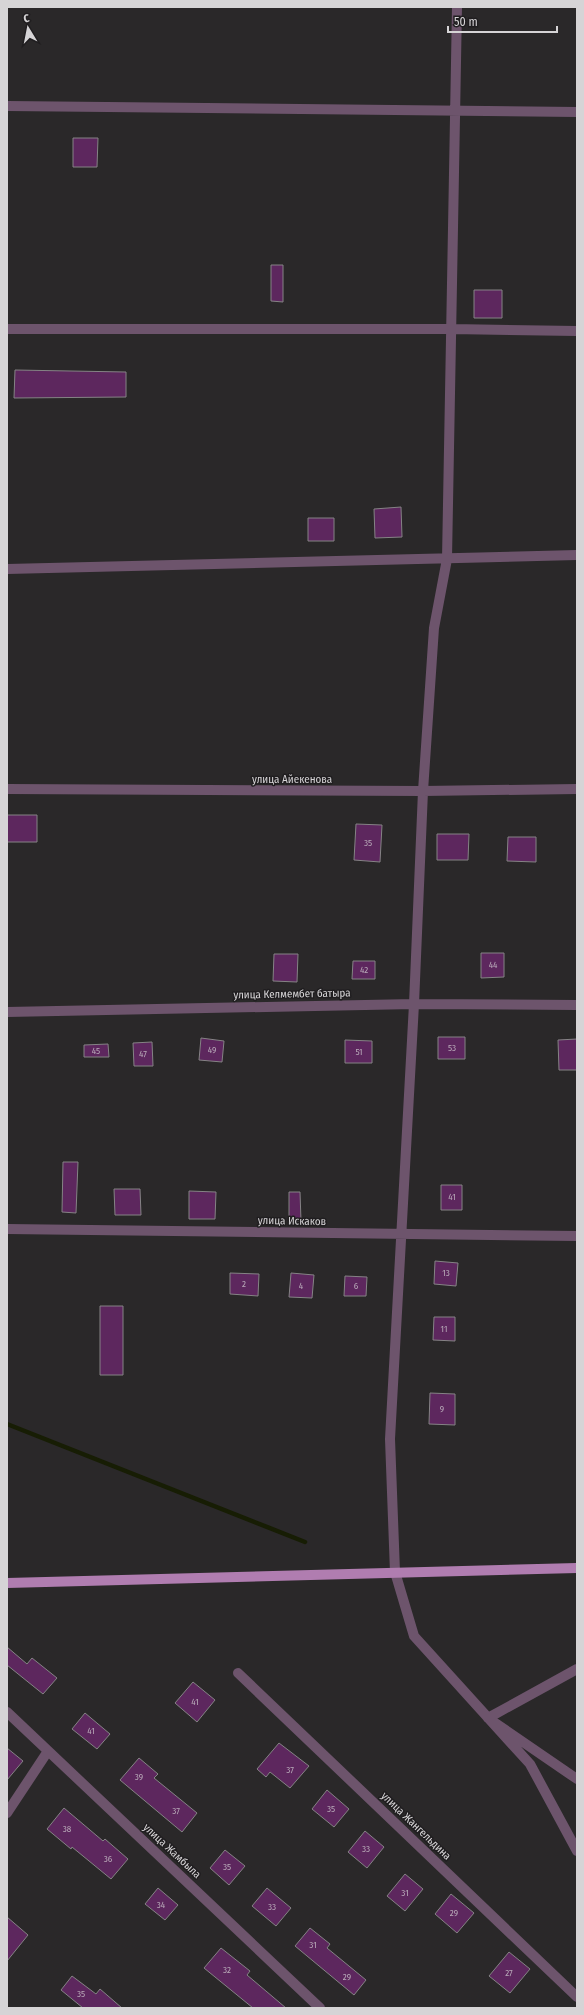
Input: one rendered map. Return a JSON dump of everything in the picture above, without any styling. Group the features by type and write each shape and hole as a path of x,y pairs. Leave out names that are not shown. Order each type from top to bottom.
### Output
{"main road":[{"path":"7,1583 577,1568"}],"street":[{"path":"457,7 447,560 434,628 423,791 414,1004 390,1439 395,1572 414,1636 530,1764 577,1851"},
{"path":"7,106 577,112"},
{"path":"7,329 452,329 577,331"},
{"path":"7,569 447,560 577,555"},
{"name":"улица Айекенова","path":"7,789 423,791 577,789"},
{"name":"улица Келмембет батыра","path":"7,1012 414,1004 577,1005"},
{"name":"улица Искаков","path":"7,1229 577,1236"},
{"path":"488,1718 577,1669"},
{"name":"улица Жангельдина","path":"238,1672 577,1997"},
{"name":"улица Жамбыла","path":"7,1712 320,2008"},
{"path":"488,1718 577,1779"},
{"path":"7,1813 48,1751"}],"building":[{"path":"73,138 98,138 97,167 73,167"},
{"path":"271,265 283,265 283,302 271,301"},
{"path":"474,290 502,290 502,318 474,318"},
{"path":"15,370 126,372 126,397 14,398"},
{"path":"401,507 402,537 375,538 374,509"},
{"path":"308,518 334,518 334,541 308,541"},
{"path":"7,815 37,815 37,842 7,842"},
{"path":"356,824 382,825 380,862 354,860"},
{"path":"437,834 469,834 468,860 437,860"},
{"path":"508,837 536,837 536,862 507,861"},
{"path":"481,953 504,953 504,977 481,978"},
{"path":"274,954 298,954 297,982 273,981"},
{"path":"353,961 375,961 375,979 352,979"},
{"path":"438,1037 465,1037 465,1059 438,1059"},
{"path":"201,1038 224,1041 222,1062 199,1060"},
{"path":"577,1039 577,1070 559,1070 558,1040"},
{"path":"345,1040 372,1041 372,1063 345,1063"},
{"path":"152,1042 153,1066 134,1066 133,1043"},
{"path":"108,1044 109,1057 84,1057 84,1045"},
{"path":"63,1162 78,1162 76,1213 62,1212"},
{"path":"441,1185 462,1185 462,1210 441,1210"},
{"path":"114,1189 140,1189 141,1215 115,1215"},
{"path":"189,1191 216,1192 215,1219 189,1219"},
{"path":"289,1192 300,1192 301,1221 289,1221"},
{"path":"435,1261 458,1263 456,1286 434,1284"},
{"path":"230,1273 259,1274 258,1296 230,1294"},
{"path":"291,1273 314,1275 312,1298 289,1297"},
{"path":"345,1276 367,1277 366,1296 344,1296"},
{"path":"100,1306 123,1306 123,1375 100,1375"},
{"path":"434,1317 455,1317 455,1341 433,1340"},
{"path":"430,1393 455,1394 455,1425 429,1424"},
{"path":"7,1647 27,1664 32,1658 57,1678 43,1694 7,1665"},
{"path":"193,1682 215,1700 197,1722 175,1703"},
{"path":"85,1713 110,1734 97,1749 72,1729"},
{"path":"279,1743 309,1766 290,1788 270,1772 266,1777 257,1769"},
{"path":"7,1748 23,1761 7,1780"},
{"path":"139,1758 158,1774 154,1778 197,1813 182,1832 120,1780"},
{"path":"327,1790 349,1809 334,1827 312,1809"},
{"path":"64,1808 103,1841 105,1839 128,1859 111,1879 72,1847 71,1849 47,1829"},
{"path":"365,1831 384,1847 367,1868 348,1852"},
{"path":"225,1850 245,1866 229,1885 210,1868"},
{"path":"405,1874 423,1889 405,1911 387,1896"},
{"path":"158,1888 178,1905 165,1920 145,1904"},
{"path":"267,1888 291,1908 276,1926 252,1906"},
{"path":"451,1894 474,1913 457,1933 435,1914"},
{"path":"7,1917 28,1935 7,1961"},
{"path":"310,1928 330,1944 327,1948 366,1980 354,1995 295,1946"},
{"path":"221,1948 250,1971 247,1975 286,2008 253,2008 204,1968"},
{"path":"509,1952 530,1969 510,1993 489,1976"},
{"path":"72,1976 96,1994 100,1989 122,2008 83,2008 61,1990"}],"waterway":[{"path":"7,1424 305,1542"}]}
